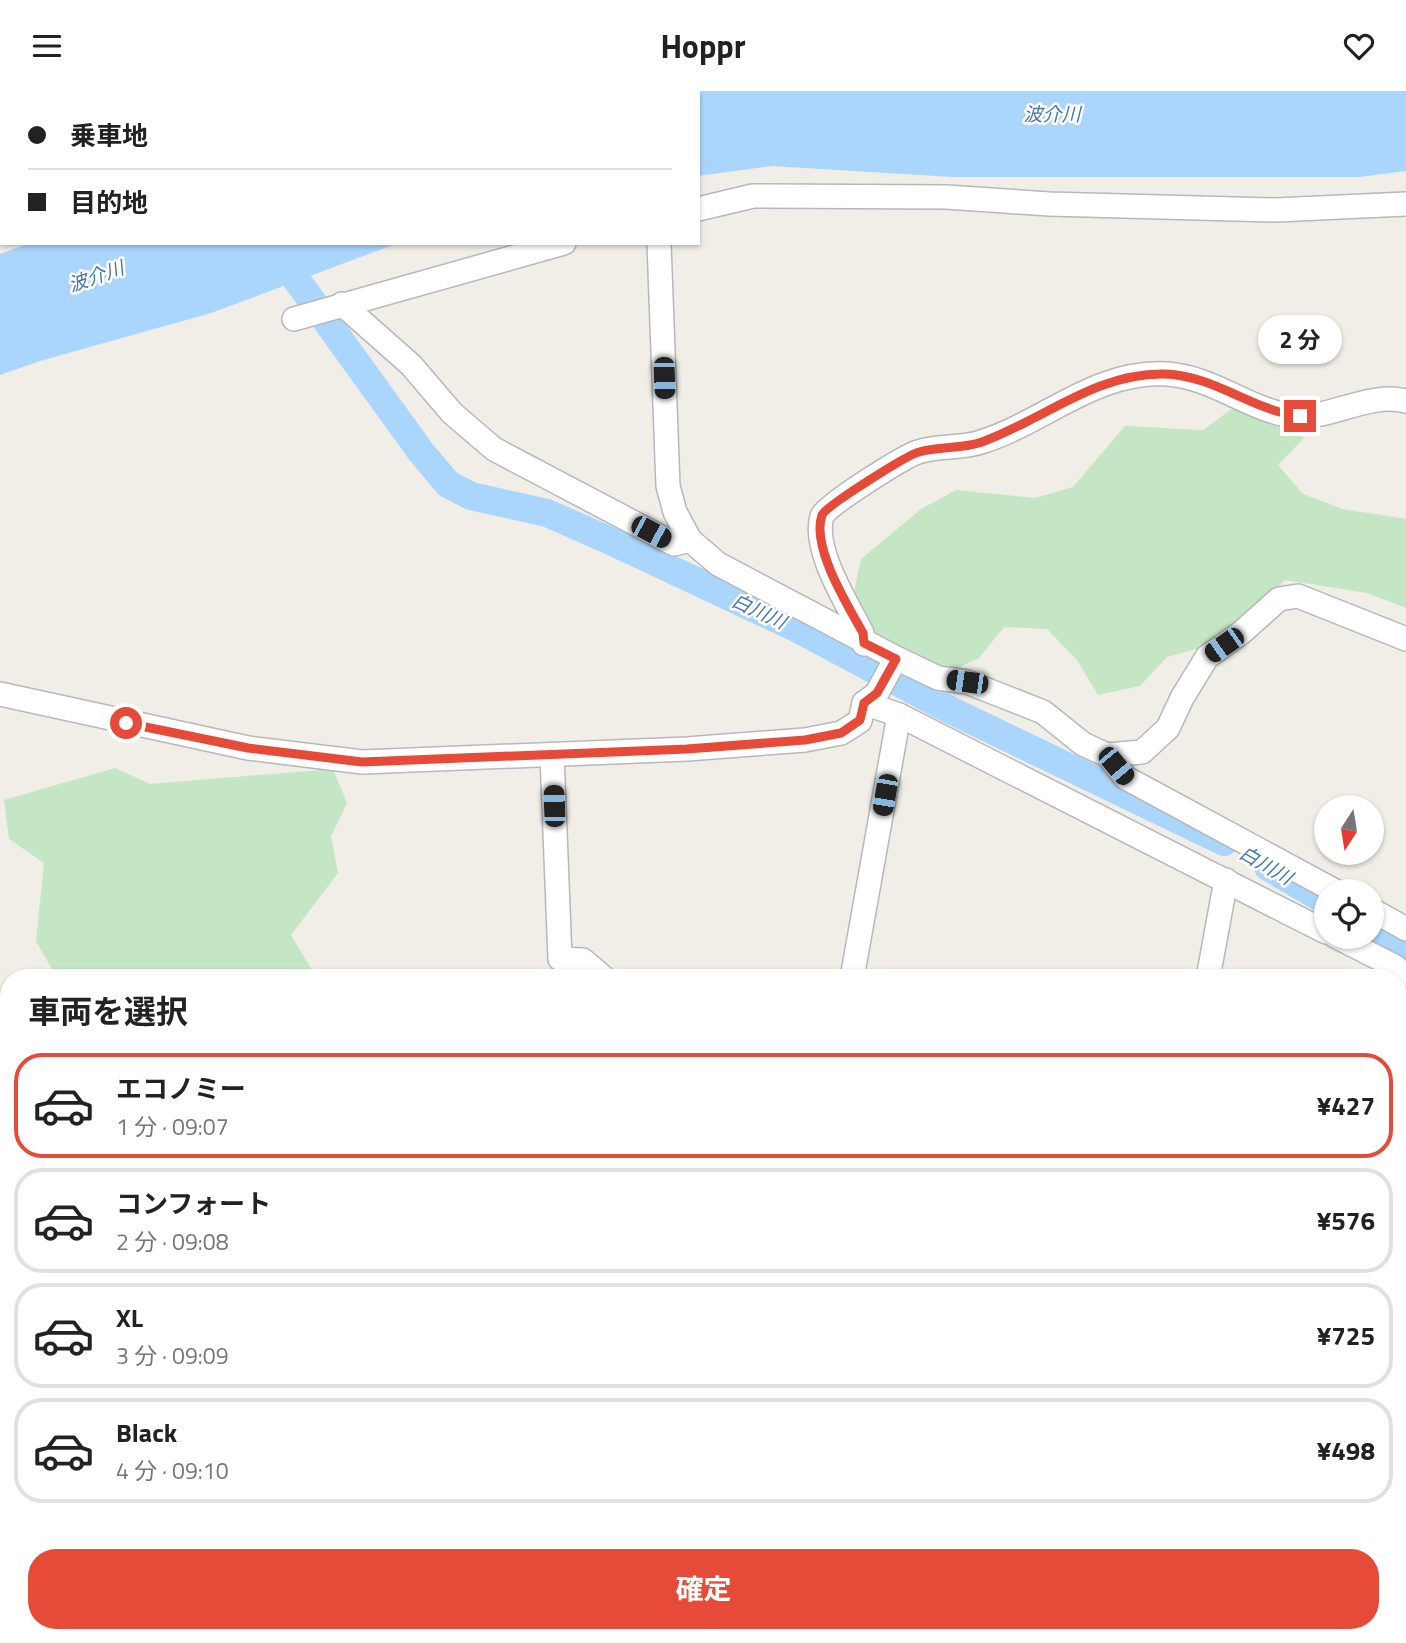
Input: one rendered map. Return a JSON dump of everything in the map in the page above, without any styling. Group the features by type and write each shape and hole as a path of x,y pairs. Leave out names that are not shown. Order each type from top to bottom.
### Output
{"street":[{"path":"700,209 753,196 946,197 1276,210 1406,204"},
{"path":"294,319 557,245"},
{"path":"659,245 668,486 675,512 690,540 718,564 864,643 893,663 938,678 967,682 1043,712 1083,744 1107,755 1126,778 1314,880"},
{"path":"333,307 411,365 452,413 494,449 674,544 690,540"},
{"path":"864,643 863,633 819,538 823,513 835,501 918,452 979,443 1019,427 1102,383 1136,375 1168,374 1208,381 1283,414 1300,416 1382,399 1406,401"},
{"path":"1107,755 1142,751 1168,728 1181,698 1207,657 1241,633 1279,599 1298,596 1406,639"},
{"path":"0,694 248,748 362,762 552,755 805,740 841,733 860,720 870,698 893,663"},
{"path":"870,698 1314,926"},
{"path":"854,969 899,715"},
{"path":"552,755 560,959 583,961 593,969"},
{"path":"1210,969 1226,880"},
{"path":"1384,917 1406,929"},
{"path":"1361,949 1398,969"}],"green space":[{"path":"1236,406 1273,416 1304,438 1278,465 1303,494 1343,509 1406,519 1406,608 1367,593 1285,580 1240,622 1200,648 1167,657 1140,686 1098,695 1077,660 1047,629 1004,627 979,658 943,675 871,635 852,601 861,559 921,509 956,490 1035,498 1073,487 1125,426 1203,430"},
{"path":"115,768 150,784 333,769 347,803 331,836 338,873 291,935 312,969 52,969 36,941 44,863 9,839 4,800"}],"water":[{"name":"波介川","path":"700,91 1406,91 1406,171 1360,177 952,177 772,166 700,176"},
{"name":"波介川","path":"25,245 393,245 211,313 40,361 0,375 0,254"}],"waterway":[{"name":"白川川","path":"271,245 421,452 448,484 471,496 547,513 615,543 794,627 944,707 1224,842"},
{"name":"白川川","path":"1268,867 1314,894"},
{"name":"白川川","path":"1384,934 1406,946"}],"route":[{"path":"126,723 248,748 362,762 687,749 805,740 841,733 860,720 864,703 877,693 896,659 864,643 863,633 843,595 819,538 823,513 835,501 918,452 979,443 1019,427 1102,383 1136,375 1168,374 1208,381 1283,414 1300,416"}]}
